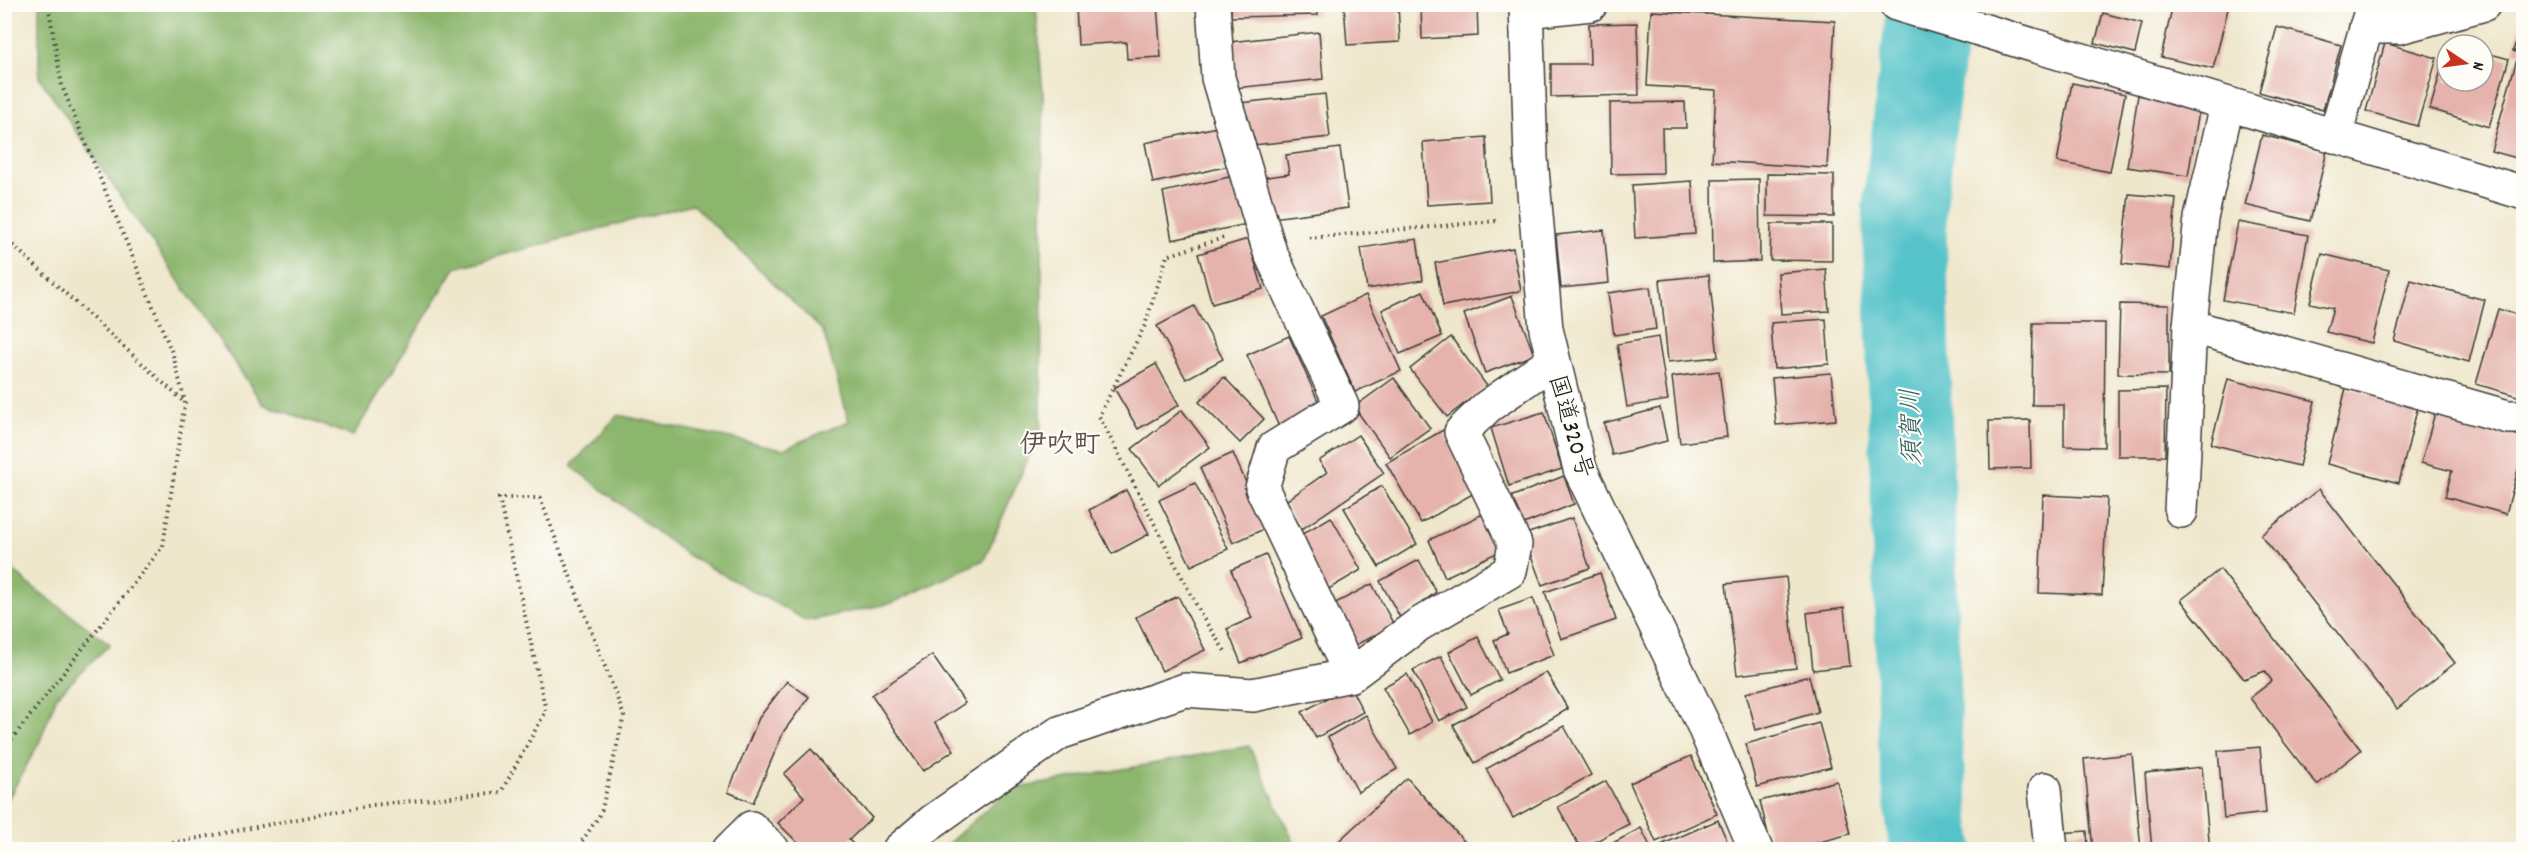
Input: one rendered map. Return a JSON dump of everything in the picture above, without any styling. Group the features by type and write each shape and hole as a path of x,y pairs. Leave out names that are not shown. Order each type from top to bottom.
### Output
{"street":[{"path":"1212,4 1218,78 1265,234 1342,406 1274,448 1262,488 1351,675"},
{"path":"1526,8 1591,4"},
{"path":"1896,4 2523,193"},
{"path":"2334,136 2369,16 2399,27 2484,4"},
{"name":"国道320号","path":"1526,8 1531,158 1545,329 1580,469 1702,724 1755,849"},
{"path":"2181,511 2190,326 2201,218 2228,105"},
{"path":"2190,326 2508,417 2523,417"},
{"path":"899,849 933,821 1059,733 1185,690 1253,695 1351,675 1418,625 1510,571 1515,544 1461,432 1487,407 1553,361"},
{"path":"2045,789 2051,849"},
{"path":"729,849 751,828 774,849"}],"path":[{"path":"4,749 163,546 185,402 173,355 62,86 48,4"},
{"path":"1253,695 1203,618 1099,416 1145,325 1167,256 1265,234 1536,217"},
{"path":"4,237 185,402"},
{"path":"165,849 167,844 372,805 501,792 546,711 499,498 540,498 624,716 601,813 576,849"}],"green space":[{"path":"39,5 1036,5 1043,96 1041,428 984,560 892,603 807,621 686,554 571,466 618,415 783,449 849,421 823,331 692,204 455,268 353,436 263,404 39,77"},
{"path":"5,562 26,582 110,644 57,696 39,743 5,804"},
{"path":"1249,746 1297,849 942,849 1008,790"}],"building":[{"path":"1231,4 1318,4 1318,15 1231,17"},
{"path":"1344,4 1398,4 1400,42 1347,45"},
{"path":"1421,4 1477,4 1478,36 1422,39"},
{"path":"2173,4 2209,4 2228,9 2213,69 2161,57"},
{"path":"1076,5 1157,5 1161,57 1127,59 1126,42 1078,45"},
{"path":"1651,11 1835,21 1827,168 1712,161 1716,90 1647,86"},
{"path":"2103,13 2142,23 2135,53 2095,43"},
{"path":"2524,19 2524,54 2513,51"},
{"path":"1637,23 1639,95 1551,97 1551,64 1590,64 1589,24"},
{"path":"2277,27 2341,45 2323,110 2259,92"},
{"path":"1319,32 1323,79 1235,88 1230,42"},
{"path":"2385,43 2435,57 2435,65 2417,126 2366,111"},
{"path":"2495,55 2509,59 2489,127 2430,109 2435,92 2495,93"},
{"path":"2516,62 2524,65 2524,160 2491,151"},
{"path":"2072,83 2125,94 2110,172 2057,162"},
{"path":"1325,94 1330,137 1244,146 1240,103"},
{"path":"2138,95 2200,105 2188,176 2127,167"},
{"path":"1685,102 1686,128 1662,128 1663,173 1611,174 1610,103"},
{"path":"1226,125 1234,165 1153,183 1145,143"},
{"path":"2262,135 2327,151 2310,221 2245,205"},
{"path":"1486,137 1490,201 1427,205 1423,142"},
{"path":"1340,148 1348,208 1265,219 1260,178 1289,174 1286,155"},
{"path":"1767,174 1834,175 1834,217 1767,216"},
{"path":"1238,175 1247,224 1172,240 1163,192"},
{"path":"1759,179 1760,261 1713,263 1712,180"},
{"path":"1692,181 1695,234 1635,238 1632,185"},
{"path":"2129,194 2176,198 2170,269 2122,264"},
{"path":"2238,222 2308,235 2294,313 2223,300"},
{"path":"1771,224 1832,224 1832,261 1770,260"},
{"path":"1604,230 1609,283 1561,288 1556,235"},
{"path":"1248,239 1263,289 1212,304 1198,254"},
{"path":"1417,239 1423,280 1367,289 1361,248"},
{"path":"1513,248 1521,291 1443,306 1435,263"},
{"path":"2322,254 2389,270 2372,343 2326,332 2333,308 2310,303"},
{"path":"1826,269 1829,311 1781,314 1778,273"},
{"path":"1709,275 1718,357 1668,362 1660,280"},
{"path":"2411,280 2485,300 2469,362 2394,341"},
{"path":"1650,287 1656,329 1614,335 1608,293"},
{"path":"1423,291 1442,336 1400,354 1382,310"},
{"path":"1366,295 1401,371 1355,392 1321,316"},
{"path":"1512,296 1534,355 1485,373 1464,314"},
{"path":"2120,304 2169,305 2169,375 2118,374"},
{"path":"1194,306 1223,359 1186,379 1157,326"},
{"path":"2498,309 2524,317 2524,398 2476,384"},
{"path":"1826,319 1829,364 1774,369 1771,323"},
{"path":"2033,323 2105,323 2104,447 2064,446 2064,405 2032,405"},
{"path":"1289,336 1322,410 1280,429 1247,355"},
{"path":"1451,337 1487,386 1447,417 1410,369"},
{"path":"1658,337 1668,400 1627,407 1617,344"},
{"path":"1156,364 1179,405 1138,429 1114,388"},
{"path":"1719,371 1727,437 1680,443 1672,377"},
{"path":"1831,373 1836,420 1776,425 1772,378"},
{"path":"1224,377 1264,419 1240,443 1199,402"},
{"path":"1394,378 1430,428 1390,457 1354,407"},
{"path":"2228,379 2315,401 2299,466 2211,444"},
{"path":"2346,388 2418,406 2399,483 2327,464"},
{"path":"2166,389 2165,456 2118,456 2118,390"},
{"path":"1660,408 1667,441 1612,455 1604,423"},
{"path":"1182,410 1210,447 1159,485 1132,449"},
{"path":"1544,412 1562,469 1509,486 1491,428"},
{"path":"2435,413 2524,437 2524,447 2506,514 2445,497 2452,471 2421,463"},
{"path":"2030,420 2031,468 1990,469 1989,421"},
{"path":"1443,430 1478,491 1421,523 1386,463"},
{"path":"1358,435 1384,473 1302,529 1283,503 1327,472 1319,461"},
{"path":"1233,453 1266,528 1233,543 1200,468"},
{"path":"1564,476 1574,504 1516,527 1505,499"},
{"path":"1195,483 1228,549 1191,566 1159,500"},
{"path":"1382,486 1417,544 1379,567 1344,508"},
{"path":"2319,489 2455,663 2397,709 2261,535"},
{"path":"1126,490 1149,534 1112,554 1089,510"},
{"path":"2043,495 2107,498 2102,595 2039,593"},
{"path":"1483,514 1501,551 1445,577 1429,540"},
{"path":"1331,517 1361,570 1322,593 1292,540"},
{"path":"1572,518 1590,568 1542,585 1523,535"},
{"path":"1266,555 1302,638 1241,663 1227,629 1252,618 1231,570"},
{"path":"1419,560 1436,592 1401,619 1380,581"},
{"path":"2220,569 2361,750 2317,785 2250,698 2272,681 2265,671 2244,679 2181,600"},
{"path":"1600,573 1616,620 1561,639 1545,592"},
{"path":"1786,577 1796,668 1737,675 1726,584"},
{"path":"1372,584 1394,625 1348,649 1326,608"},
{"path":"1178,596 1205,650 1162,671 1136,617"},
{"path":"1533,598 1554,655 1506,673 1494,640 1508,634 1499,610"},
{"path":"1844,608 1850,666 1813,670 1807,613"},
{"path":"1478,637 1500,680 1471,695 1449,652"},
{"path":"932,655 965,703 935,723 954,750 923,771 872,695"},
{"path":"1441,656 1467,707 1439,721 1413,670"},
{"path":"1546,672 1568,709 1475,763 1453,725"},
{"path":"1407,674 1432,722 1410,735 1383,687"},
{"path":"1809,676 1818,712 1756,730 1746,693"},
{"path":"787,681 809,697 784,731 753,803 728,792 759,718"},
{"path":"1350,686 1363,712 1316,738 1302,712"},
{"path":"1366,715 1397,769 1358,792 1328,737"},
{"path":"1819,723 1831,767 1757,787 1746,744"},
{"path":"1564,726 1591,775 1513,818 1486,769"},
{"path":"2260,747 2266,813 2224,818 2218,751"},
{"path":"811,749 872,818 849,840 859,850 805,850 778,823 804,797 784,774"},
{"path":"2132,754 2141,849 2093,850 2084,759"},
{"path":"1691,756 1717,814 1656,842 1630,783"},
{"path":"2202,767 2210,850 2152,850 2145,773"},
{"path":"1407,778 1472,850 1329,850"},
{"path":"1606,781 1629,824 1581,849 1558,807"},
{"path":"1837,781 1850,834 1790,850 1772,850 1760,801"},
{"path":"1718,820 1731,850 1663,850 1661,845"},
{"path":"1641,828 1652,850 1600,850"},
{"path":"2087,831 2088,850 2059,850 2058,833"}],"waterway":[{"name":"須賀川","path":"1929,4 1904,212 1920,741 1931,850"}],"district":[{"name":"伊吹町","path":"1060,443"}]}
